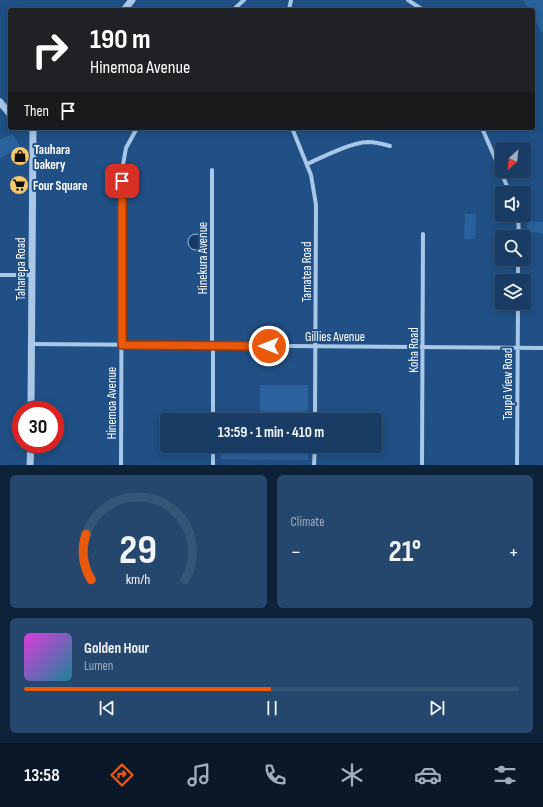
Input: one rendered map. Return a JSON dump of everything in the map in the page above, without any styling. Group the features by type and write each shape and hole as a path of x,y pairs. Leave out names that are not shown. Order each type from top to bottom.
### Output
{"street":[{"path":"126,8 132,0"},
{"path":"234,8 244,0"},
{"path":"408,0 420,8"},
{"path":"0,102 8,112"},
{"name":"Taharepa Road","path":"31,401 33,130"},
{"name":"Hinemoa Avenue","path":"121,465 123,162 128,142 135,130"},
{"name":"Tamatea Road","path":"293,130 314,185 316,205 315,413"},
{"path":"483,130 507,186"},
{"path":"307,164 353,145 368,142 390,146"},
{"name":"Hinekura Avenue","path":"212,170 213,413"},
{"name":"Koha Road","path":"422,465 423,234"},
{"path":"0,275 32,276"},
{"name":"Taupō View Road","path":"517,465 518,310"},
{"name":"Gillies Avenue","path":"31,344 543,348"},
{"path":"30,453 30,465"},
{"path":"213,453 213,465"},
{"path":"314,465 315,453"}],"shaded area":[{"path":"523,0 543,0 543,34 535,20 535,8 528,8"},
{"path":"12,134 21,147 0,158 0,140"},
{"path":"465,214 476,214 475,239 464,239"},
{"path":"527,222 543,222 543,234 527,230"},
{"path":"196,234 203,239 204,242 199,249 196,250 189,245 188,242 193,235"},
{"path":"260,385 308,385 308,413 260,413"},
{"path":"221,453 308,453 308,460 221,459"}],"place":[{"name":"Tauhara bakery","path":"20,156"},
{"name":"Four Square","path":"19,185"}],"route":[{"path":"122,181 122,345 269,346"}]}
